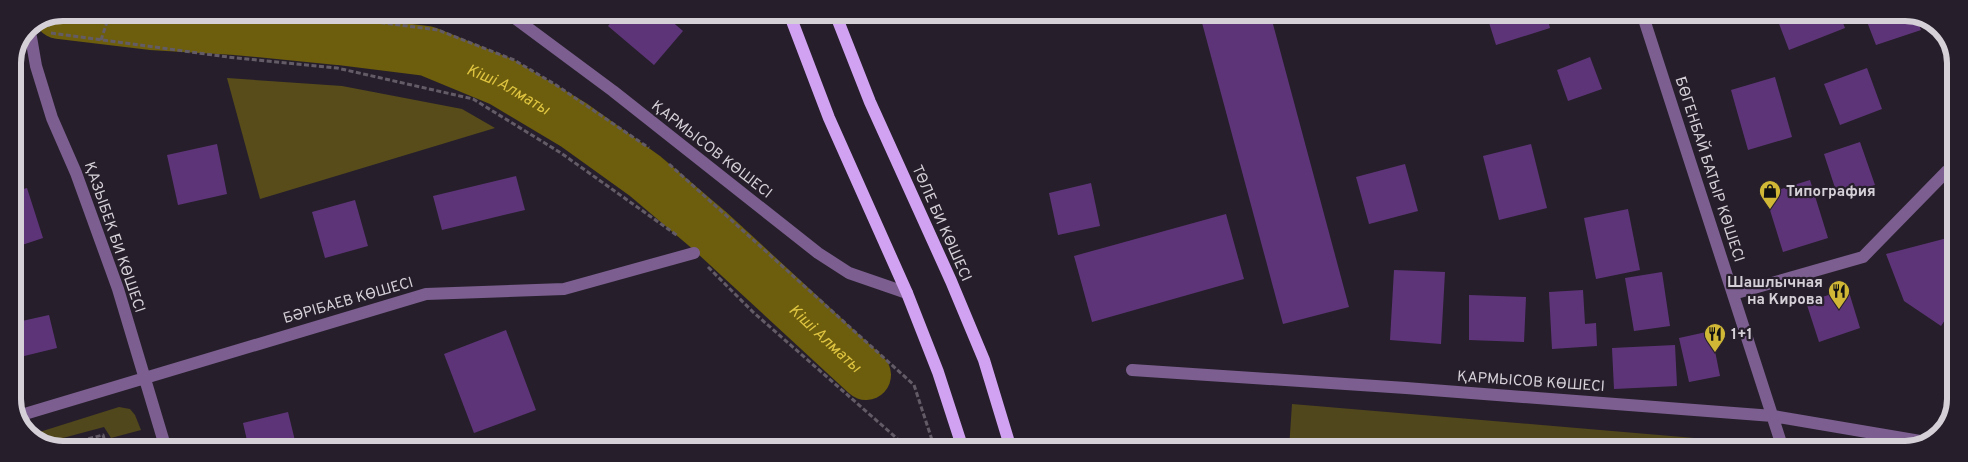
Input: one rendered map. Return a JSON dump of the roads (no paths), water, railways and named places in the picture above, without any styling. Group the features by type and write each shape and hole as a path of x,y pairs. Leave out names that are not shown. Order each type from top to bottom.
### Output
{"main road":[{"path":"792,21 829,118 907,293 938,372 960,441"},
{"name":"ТӨЛЕ БИ КӨШЕСІ","path":"838,21 870,102 951,281 984,360 1009,441"}],"street":[{"name":"ҚАРМЫСОВ КӨШЕСІ","path":"519,21 613,91 818,254 849,273 907,293"},
{"name":"БӨГЕНБАЙ БАТЫР КӨШЕСІ","path":"1645,21 1781,441"},
{"name":"ҚАЗЫБЕК БИ КӨШЕСІ","path":"31,37 36,66 52,118 76,173 118,290 164,441"},
{"path":"1733,294 1863,257 1947,171"},
{"name":"БӘРІБАЕВ КӨШЕСІ","path":"24,414 426,294 564,289 694,253"},
{"name":"ҚАРМЫСОВ КӨШЕСІ","path":"1132,370 1406,388 1773,416 1912,440"}],"waterway":[{"name":"Кіші Алматы","path":"118,21 236,30 427,51 502,82 574,125 645,176 710,231 866,375"}],"place":[{"name":"Типография","path":"1770,210"},
{"name":"Шашлычная на Кирова","path":"1839,310"},
{"name":"1+1","path":"1715,353"}]}
